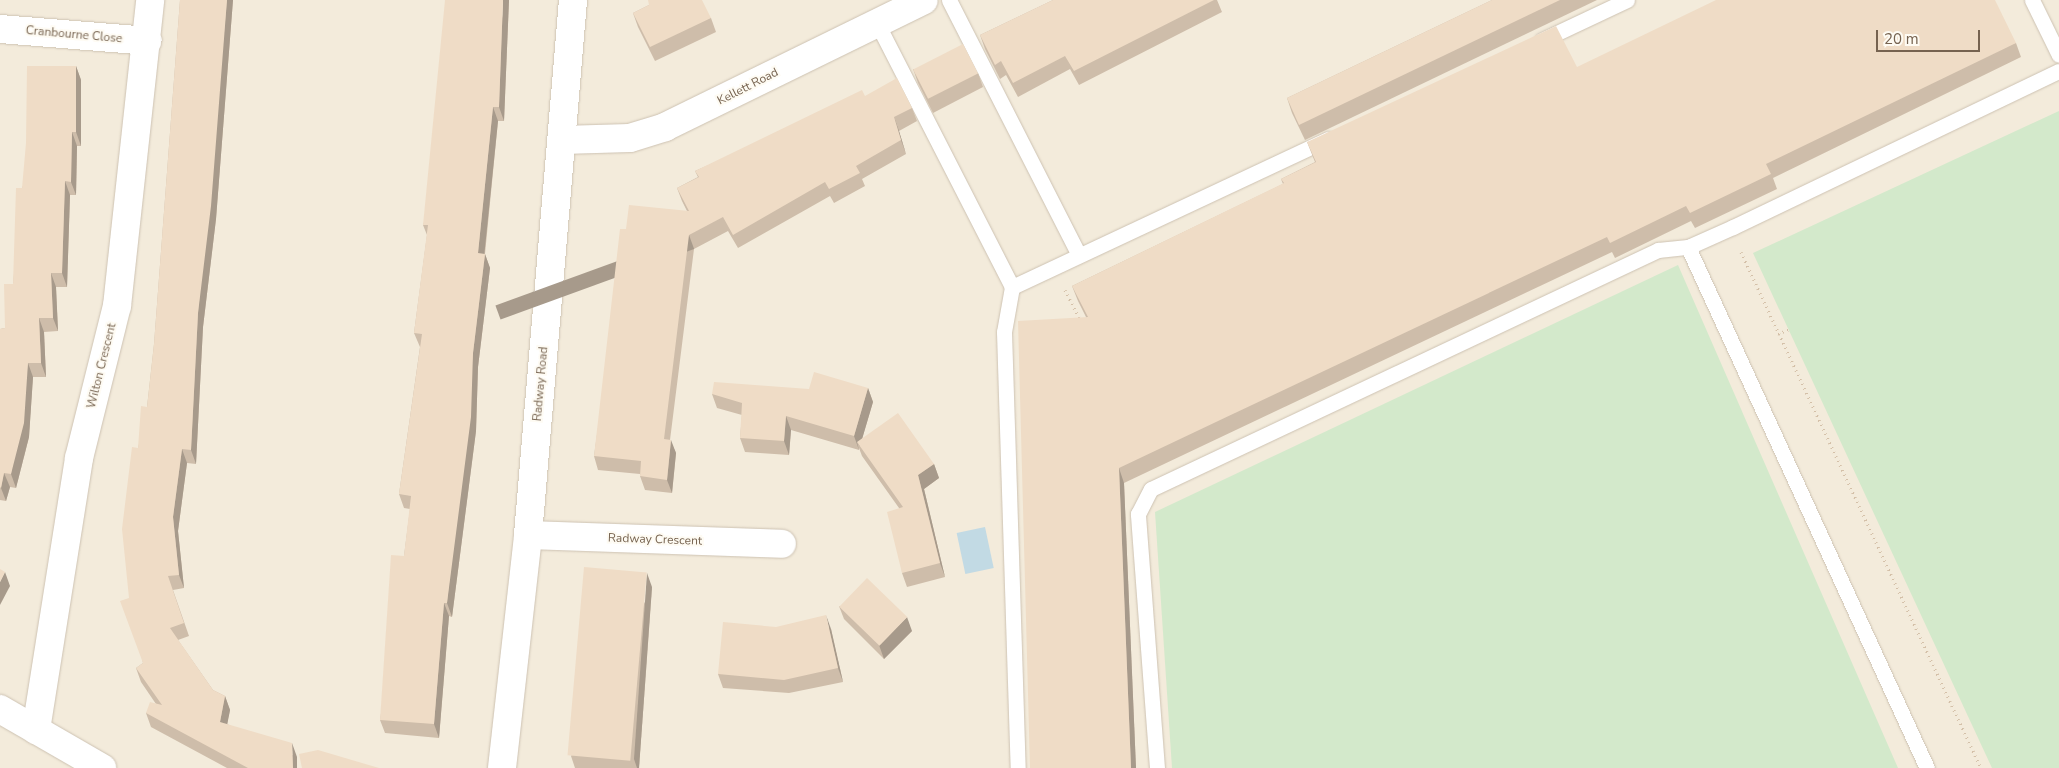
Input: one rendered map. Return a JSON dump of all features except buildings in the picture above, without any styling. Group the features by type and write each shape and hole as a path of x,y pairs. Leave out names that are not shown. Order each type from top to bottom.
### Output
{"street":[{"name":"Wilton Crescent","path":"36,730 79,458 117,306 148,41 150,0"},
{"name":"Radway Road","path":"502,768 528,535 573,0"},
{"name":"Kellett Road","path":"562,140 630,138 665,127 924,0"},
{"name":"Cranbourne Close","path":"0,29 148,41"},
{"name":"Radway Crescent","path":"528,535 782,544"},
{"path":"0,709 102,768"}],"lane":[{"path":"949,0 1079,255"},
{"path":"1528,46 1627,0"},
{"path":"2032,0 2059,55"},
{"path":"877,23 1012,287 1004,332 1018,768"},
{"path":"1157,768 1138,514 1152,490 1658,250 1688,248 2059,71"},
{"path":"1012,287 1339,134"},
{"path":"1688,248 1927,768"}],"path":[{"path":"1733,227 1778,334 1982,768"},
{"path":"1054,267 1083,326"},
{"path":"1778,334 1789,329"}],"shaded area":[{"path":"0,0 2059,0 2059,768 0,768"}],"green space":[{"path":"2059,111 2059,768 1992,768 1753,253"},
{"path":"1678,265 1898,768 1172,768 1155,512"}],"water":[{"path":"985,527 994,568 965,574 957,533"}]}
